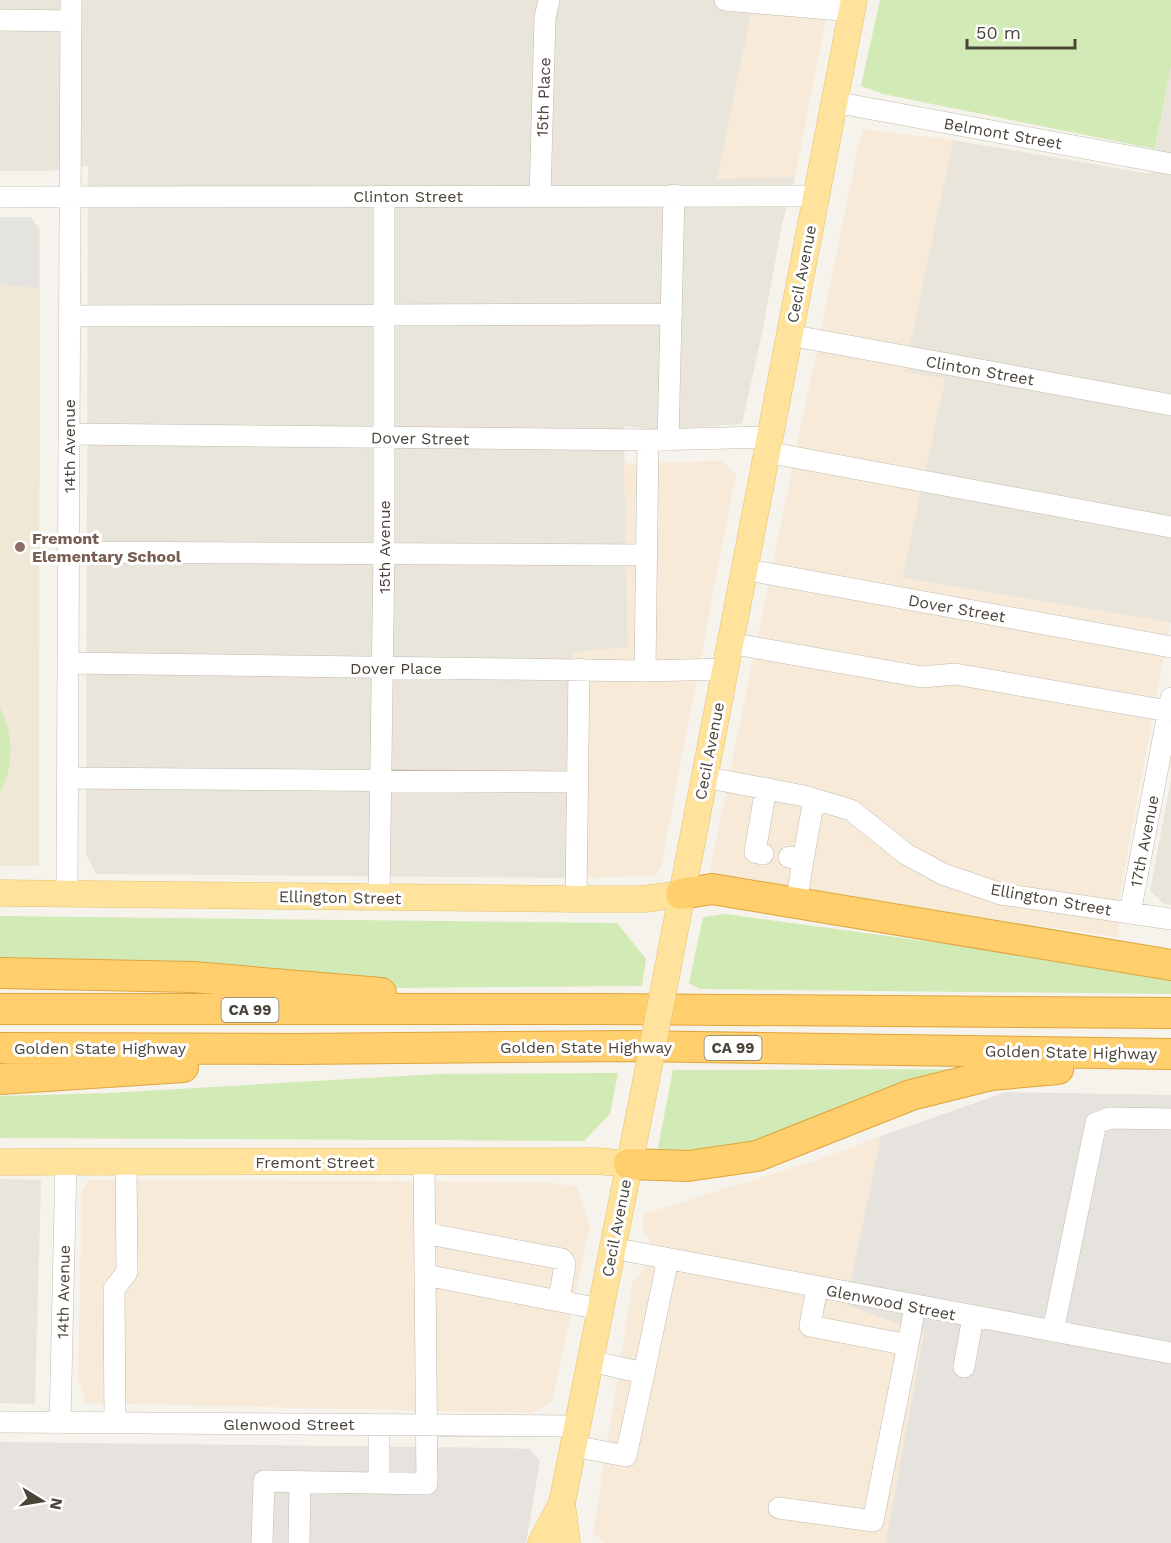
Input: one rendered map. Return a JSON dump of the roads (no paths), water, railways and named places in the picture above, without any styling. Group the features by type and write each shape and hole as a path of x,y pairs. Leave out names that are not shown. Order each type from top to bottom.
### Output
{"highway":[{"path":"681,894 712,889 1171,965"},
{"path":"0,973 193,977 374,992 500,1010"},
{"name":"CA 99","path":"0,1009 1171,1013"},
{"name":"Golden State Highway","path":"0,1048 295,1049 630,1046 1171,1054"},
{"path":"0,1079 183,1067 295,1049"},
{"path":"629,1164 652,1167 687,1166 757,1156 911,1095 991,1075 1171,1060"}],"main road":[{"name":"Cecil Avenue","path":"541,1543 562,1503 644,1091 853,5"},
{"name":"Ellington Street","path":"0,892 576,899 644,899 681,894"},
{"name":"Fremont Street","path":"0,1162 629,1164"},
{"name":"Cecil Avenue","path":"562,1503 567,1543"}],"street":[{"name":"15th Place","path":"540,195 545,18 549,0"},
{"path":"725,0 853,5"},
{"path":"0,20 71,10"},
{"name":"14th Avenue","path":"68,892 71,10"},
{"name":"Belmont Street","path":"834,102 1171,164"},
{"path":"645,670 647,555 672,314 674,195"},
{"name":"15th Avenue","path":"379,898 386,314 384,196"},
{"name":"Clinton Street","path":"0,197 816,196"},
{"path":"70,316 672,314"},
{"name":"Clinton Street","path":"789,335 1171,405"},
{"name":"Dover Street","path":"70,434 658,440 768,445 1171,527"},
{"path":"69,552 647,555"},
{"name":"Dover Street","path":"743,568 1171,647"},
{"path":"729,643 922,677 955,674 1170,704"},
{"name":"Dover Place","path":"69,663 383,668 724,669"},
{"path":"576,899 579,669"},
{"name":"17th Avenue","path":"1130,913 1165,764 1170,704"},
{"name":"Ellington Street","path":"704,777 766,788 851,810 878,828 906,854 943,874 1001,894 1171,919"},
{"path":"68,778 576,782"},
{"path":"763,854 755,852 766,788"},
{"path":"799,886 796,859 814,799"},
{"path":"1053,1331 1096,1123 1110,1118 1171,1119"},
{"name":"14th Avenue","path":"60,1423 66,1162"},
{"path":"115,1423 114,1289 127,1272 126,1162"},
{"path":"262,1543 264,1481 427,1484 424,1162"},
{"path":"424,1233 562,1259 565,1264 559,1301"},
{"name":"Glenwood Street","path":"612,1248 1171,1353"},
{"path":"590,1361 644,1373 668,1259"},
{"path":"425,1275 600,1309"},
{"path":"817,1287 810,1326 908,1345"},
{"path":"779,1508 873,1521 915,1306"},
{"path":"964,1367 973,1317"},
{"name":"Glenwood Street","path":"0,1422 426,1425 575,1436 626,1456 644,1373"},
{"path":"379,1425 379,1484"},
{"path":"299,1541 300,1482"}],"place":[{"name":"Fremont Elementary School","path":"20,547"}]}
